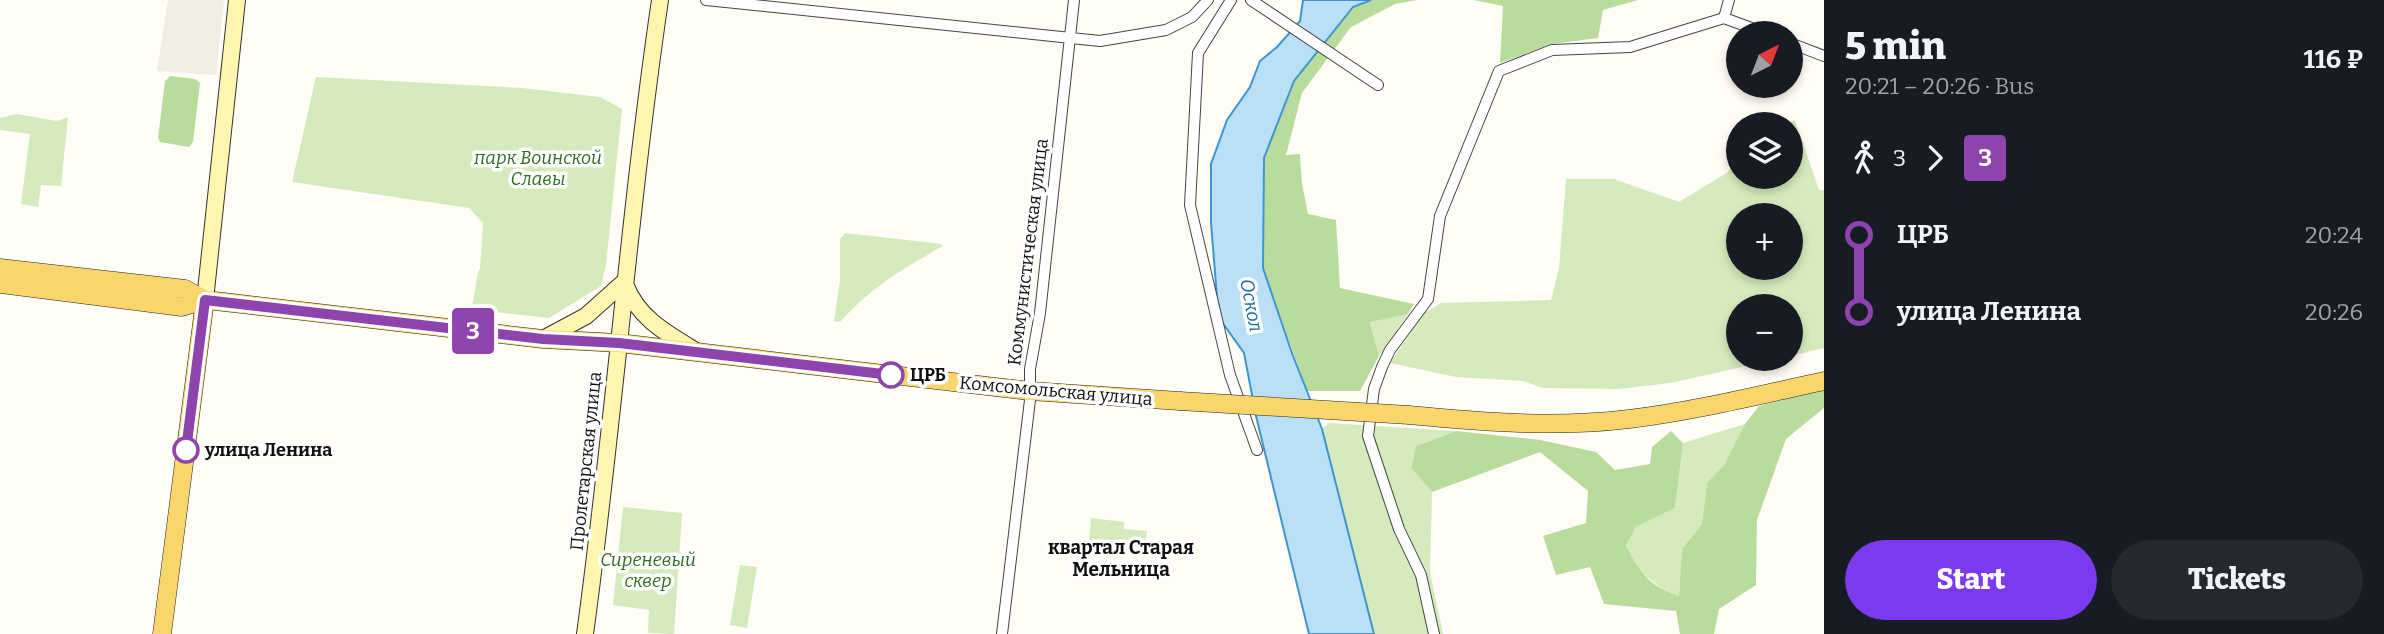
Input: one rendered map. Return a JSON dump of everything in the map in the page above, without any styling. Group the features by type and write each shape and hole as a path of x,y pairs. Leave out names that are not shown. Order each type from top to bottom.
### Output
{"main road":[{"path":"162,634 205,300 237,0"},
{"name":"Пролетарская улица","path":"585,634 624,282 660,0"},
{"path":"0,268 185,289 205,300"},
{"path":"543,339 586,316 624,282 632,303 662,330 697,352"},
{"path":"0,284 182,307 205,300"},
{"name":"Комсомольская улица","path":"205,300 543,339 619,343 1030,391 1409,415 1494,423 1567,423 1627,419 1688,410 1824,381"}],"street":[{"path":"706,0 1100,41 1166,30 1192,17 1208,0"},
{"name":"Коммунистическая улица","path":"1002,634 1074,0"},
{"path":"1231,0 1198,53 1190,205 1230,375 1256,450"},
{"path":"1251,0 1378,85"},
{"path":"1724,18 1729,0"},
{"path":"1434,634 1421,575 1399,529 1368,436 1374,389 1390,350 1428,299 1440,216 1499,71 1552,50 1630,47 1724,18 1732,21"},
{"path":"1803,48 1824,56"}],"green space":[{"path":"1371,0 1417,0 1395,4 1351,27 1302,93 1286,155 1300,154 1308,214 1336,220 1340,288 1414,304 1408,314 1370,322 1379,356 1360,391 1307,391 1263,268 1264,158 1294,81 1353,7"},
{"path":"1474,0 1638,0 1603,10 1598,38 1552,44 1500,63 1503,6"},
{"path":"170,76 195,79 200,83 193,142 189,147 160,142 158,138 165,81"},
{"name":"парк Воинской Славы","path":"316,77 522,88 600,97 622,109 606,265 601,286 549,318 466,309 473,302 480,269 483,223 469,208 292,182"},
{"path":"17,114 57,121 68,117 61,186 41,185 38,207 21,204 30,134 0,130 0,118"},
{"path":"1803,143 1819,190 1824,190 1824,348 1803,353 1803,294 1726,294 1726,371 1670,383 1619,389 1542,388 1523,381 1456,377 1390,363 1424,313 1441,303 1551,300 1559,268 1566,179 1614,179 1679,202 1726,173 1726,189 1803,189"},
{"path":"845,233 943,246 888,279 840,322 834,321 840,280 840,239"},
{"path":"1408,314 1379,356 1370,321"},
{"path":"1824,389 1824,408 1786,439 1757,520 1756,585 1719,609 1714,634 1680,634 1676,611 1604,604 1590,567 1556,575 1543,536 1586,523 1588,491 1540,452 1432,492 1411,468 1416,446 1456,431 1540,440 1596,452 1615,470 1650,464 1652,447 1671,431 1683,443 1675,508 1636,527 1626,545 1646,577 1660,588 1679,596 1682,549 1702,524 1707,483 1724,465 1745,424 1759,406"},
{"path":"1329,423 1456,431 1416,446 1411,468 1432,492 1430,572 1443,634 1374,634 1322,429"},
{"path":"1745,424 1724,465 1707,483 1702,524 1682,549 1679,596 1666,592 1637,569 1626,544 1636,527 1675,508 1683,443"},
{"name":"Сиреневый сквер","path":"623,507 682,513 674,634 648,633 649,610 613,605"},
{"path":"1091,518 1124,522 1124,529 1147,531 1145,547 1089,541"},
{"path":"740,565 757,567 747,628 730,625"}],"shaded area":[{"path":"168,0 224,0 216,75 157,71"}],"water":[{"name":"Оскол","path":"1303,0 1371,0 1353,7 1294,81 1264,158 1263,268 1293,356 1322,429 1374,634 1309,634 1256,416 1244,353 1222,322 1217,297 1211,223 1211,164 1227,120 1250,87 1260,61 1277,47 1300,21"}],"bus line":[{"name":"3","path":"186,450 205,300 543,339 619,343 891,375"}],"place":[{"name":"ЦРБ","path":"891,375"},
{"name":"улица Ленина","path":"186,450"}],"district":[{"name":"квартал Старая Мельница","path":"1121,558"}]}
